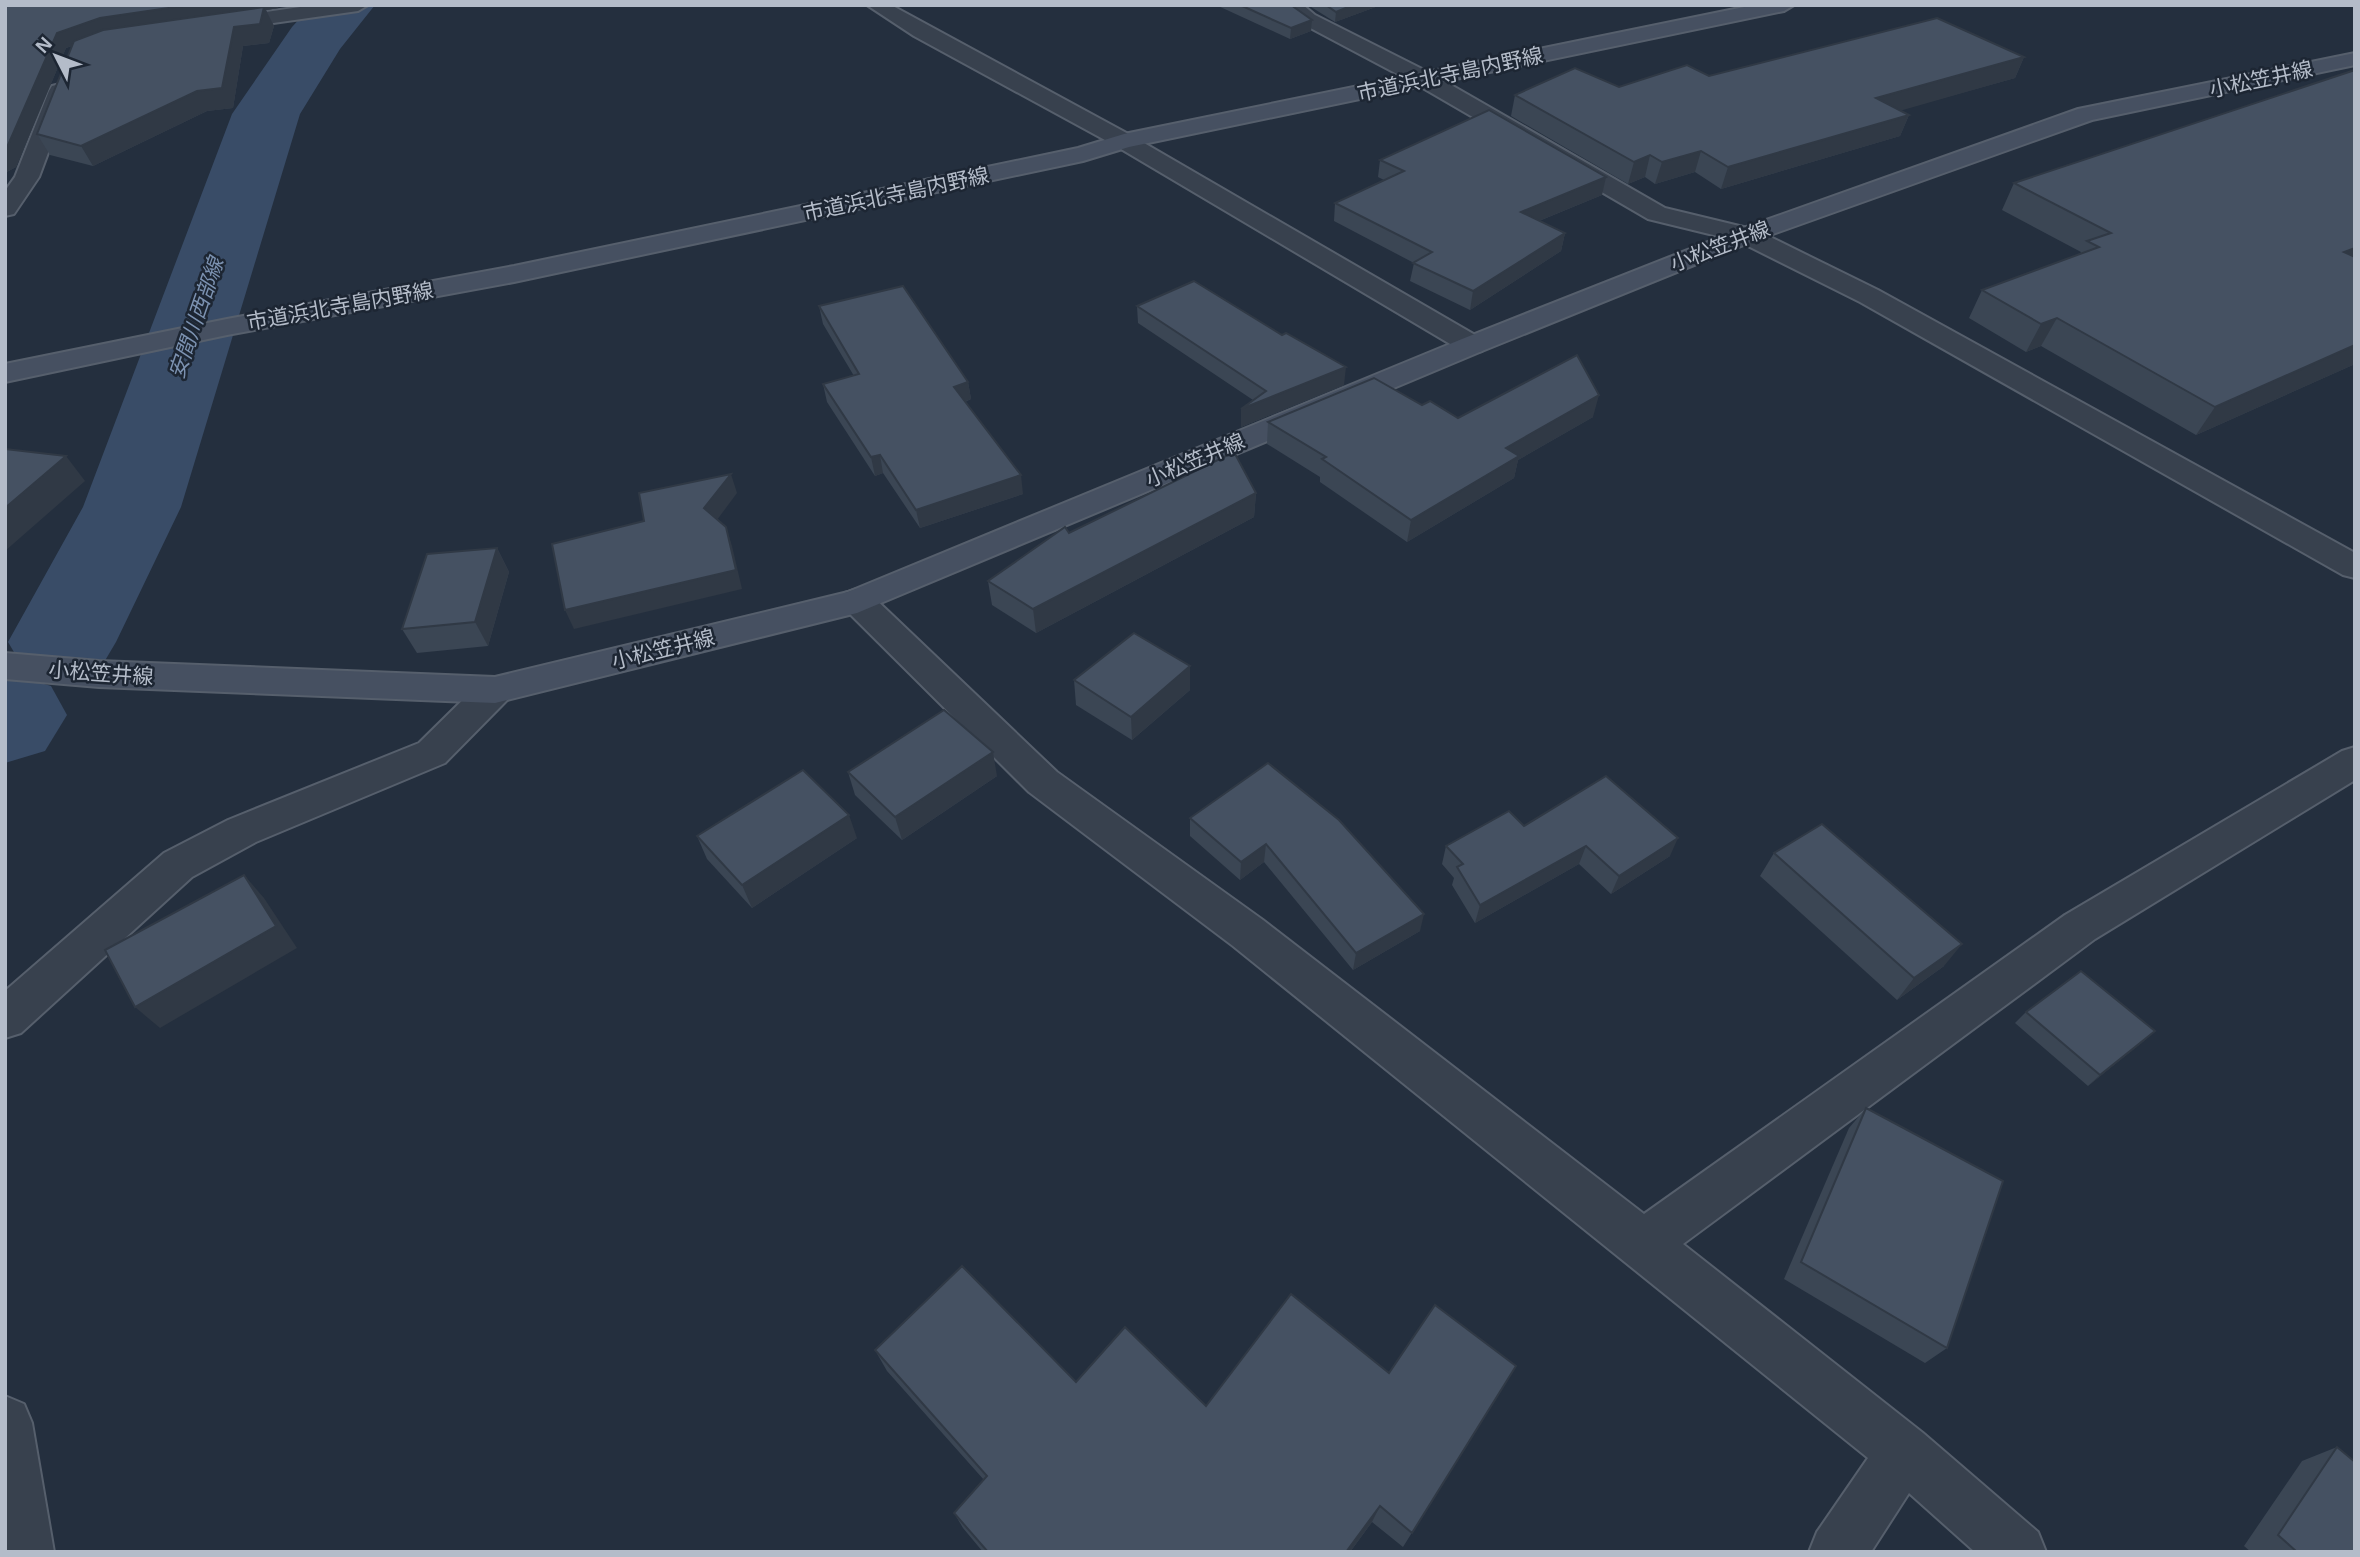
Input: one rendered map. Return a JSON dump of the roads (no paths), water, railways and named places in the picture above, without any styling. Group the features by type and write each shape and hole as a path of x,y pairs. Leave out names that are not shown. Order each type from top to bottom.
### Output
{"main road":[{"name":"市道浜北寺島内野線","path":"5,373 227,327 541,269 1070,157 1124,141 1784,5"},
{"name":"小松笠井線","path":"5,666 99,674 495,691 857,601 1472,345 1747,235 2086,114 2355,59"}],"street":[{"path":"191,29 359,5"},
{"path":"877,5 921,32 1124,141 1472,345"},
{"path":"1290,5 1308,19 1424,79 1657,214 1747,235 1869,296 2355,567"},
{"path":"5,209 27,177 69,67"},
{"path":"857,601 1043,782 1248,933 1643,1244 1904,1452 2018,1552"},
{"path":"5,1019 178,864 242,831 432,753 495,691"},
{"path":"1643,1244 2080,927 2355,761"},
{"path":"5,1423 24,1552"},
{"path":"1837,1552 1904,1452"}],"waterway":[{"name":"安間川西部線","path":"62,642 132,507 266,114 314,40 345,5"},
{"name":"安間川西部線","path":"5,721 11,715"}]}
